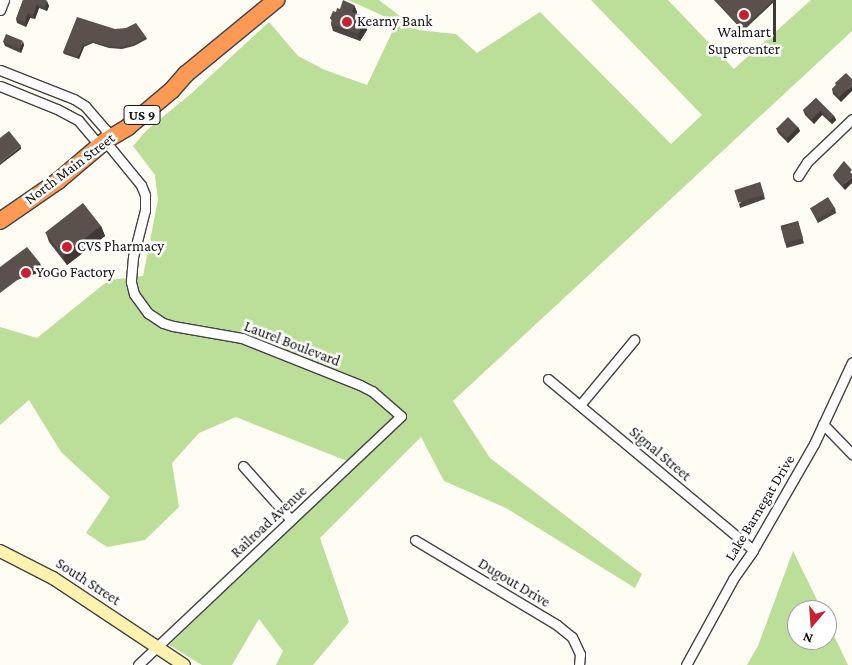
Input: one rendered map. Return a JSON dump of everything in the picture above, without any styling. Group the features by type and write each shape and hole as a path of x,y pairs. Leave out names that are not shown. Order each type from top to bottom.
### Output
{"highway":[{"name":"North Main Street","path":"0,221 58,181 105,141 128,127 172,90 186,74 276,0"}],"street":[{"path":"0,10 4,0"},
{"name":"Laurel Boulevard","path":"0,70 63,94 85,106 106,130 105,141"},
{"path":"24,96 29,82"},
{"name":"Laurel Boulevard","path":"0,86 70,114 78,120 95,140 105,141 136,177 145,195 145,210 133,257 131,282 134,294 148,313 163,324 242,338 343,378 372,391 401,416"},
{"path":"798,176 807,162 852,119"},
{"path":"580,405 634,340"},
{"name":"Lake Barnegat Drive","path":"686,665 733,579 754,550 823,424 852,362"},
{"name":"Signal Street","path":"548,379 754,550"},
{"name":"Railroad Avenue","path":"138,665 401,416"},
{"path":"823,424 852,454"},
{"path":"243,466 291,520"},
{"name":"Dugout Drive","path":"414,540 557,624 572,637 580,654 579,665"},
{"name":"South Street","path":"0,550 53,578 96,605 155,648 184,665"}],"green space":[{"path":"348,0 379,0 418,30 456,34 477,53 540,12 671,144 702,115 591,0 668,0 734,69 811,0 852,0 852,31 453,401 490,458 642,574 635,588 506,508 444,481 421,437 320,538 349,622 313,665 276,665 283,651 259,619 232,665 202,665 169,645 357,465 236,417 199,433 172,463 179,507 145,540 107,547 86,533 110,497 61,452 29,400 0,425 0,327 37,338 109,280 143,276 158,200 155,175 133,146 147,130 193,92 269,22 298,56 325,70 367,85 397,22"},
{"path":"793,551 817,600 787,600 787,650 837,650 837,642 848,665 747,665 758,646"}],"building":[{"path":"23,0 47,1 45,7 37,4 33,15 28,13 25,22 16,19"},
{"name":"Kearny Bank","path":"343,0 354,5 352,12 365,17 358,34 331,24 332,19 330,18 333,11 336,12 337,8 340,9"},
{"name":"Walmart Supercenter","path":"715,0 773,0 742,29"},
{"path":"77,17 115,29 126,28 136,23 146,37 134,44 121,47 108,46 93,41 83,45 78,57 63,52"},
{"path":"6,34 23,41 20,48 3,41"},
{"path":"846,73 852,79 852,85 839,97 832,89 837,84 835,83"},
{"path":"816,98 834,116 830,120 821,110 812,119 803,110"},
{"path":"788,117 798,127 787,138 777,128"},
{"path":"9,131 21,146 0,163 0,138"},
{"path":"844,161 852,170 850,172 852,177 843,185 833,175"},
{"path":"760,182 764,194 738,203 734,190"},
{"path":"828,197 835,208 817,219 810,208"},
{"path":"83,203 101,226 63,255 45,233"},
{"path":"798,221 803,238 785,243 781,228"},
{"path":"27,247 40,263 0,293 0,267"}],"place":[{"name":"Walmart Supercenter","path":"744,15"},
{"name":"Kearny Bank","path":"347,22"},
{"name":"CVS Pharmacy","path":"67,247"},
{"name":"YoGo Factory","path":"26,273"}]}
